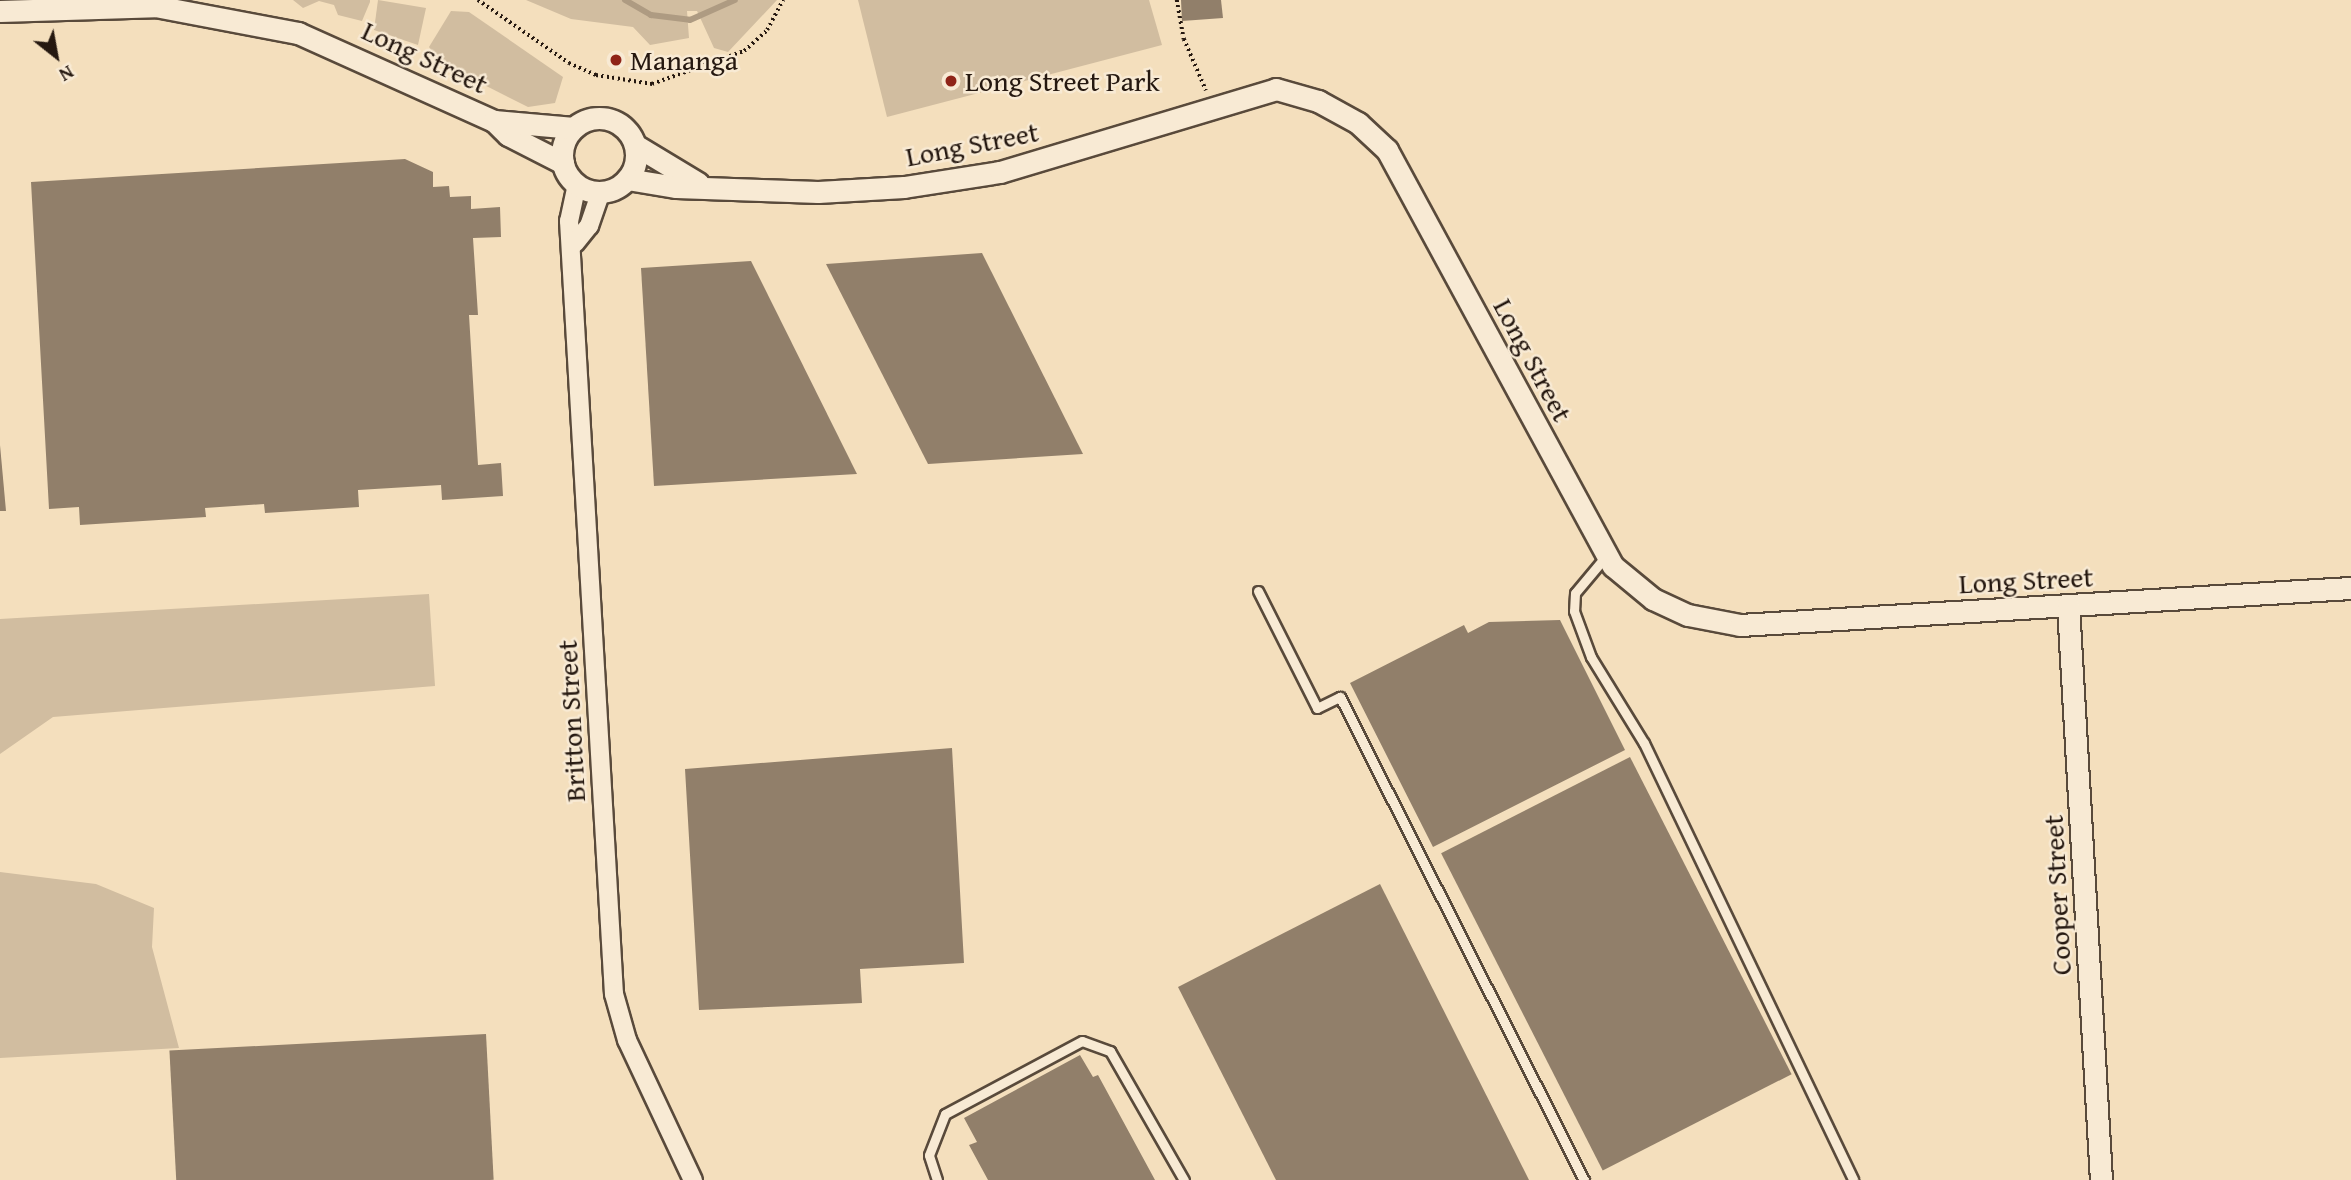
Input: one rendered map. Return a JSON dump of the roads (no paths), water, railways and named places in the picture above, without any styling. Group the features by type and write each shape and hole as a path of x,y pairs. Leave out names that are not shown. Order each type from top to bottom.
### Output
{"street":[{"name":"Long Street","path":"0,10 92,4 229,17 367,59 494,121 508,135 563,163"},
{"name":"Long Street","path":"627,179 676,187 698,183 818,192 972,176 1212,104 1276,89 1318,101 1358,123 1387,150 1606,555 1653,599 1688,615 1741,625 2351,588"},
{"path":"609,119 635,145 627,179 601,191 577,184 563,163 574,128 609,119"},
{"name":"Long Street","path":"494,121 574,128"},
{"name":"Long Street","path":"635,145 698,183"},
{"name":"Britton Street","path":"577,184 569,222 575,243 614,994 627,1040 692,1180"},
{"path":"575,243 589,226 601,191"},
{"name":"Cooper Street","path":"2068,606 2101,1180"}],"lane":[{"path":"1606,555 1575,593 1574,611 1591,657 1644,743 1853,1180"},
{"path":"1258,591 1317,708 1340,696 1584,1180"},
{"path":"937,1180 929,1155 945,1114 1082,1041 1110,1051 1184,1180"}],"waterway":[{"path":"625,0 651,15 690,20 735,0"}],"place":[{"name":"Mananga","path":"616,60"},
{"name":"Long Street Park","path":"951,81"}]}
